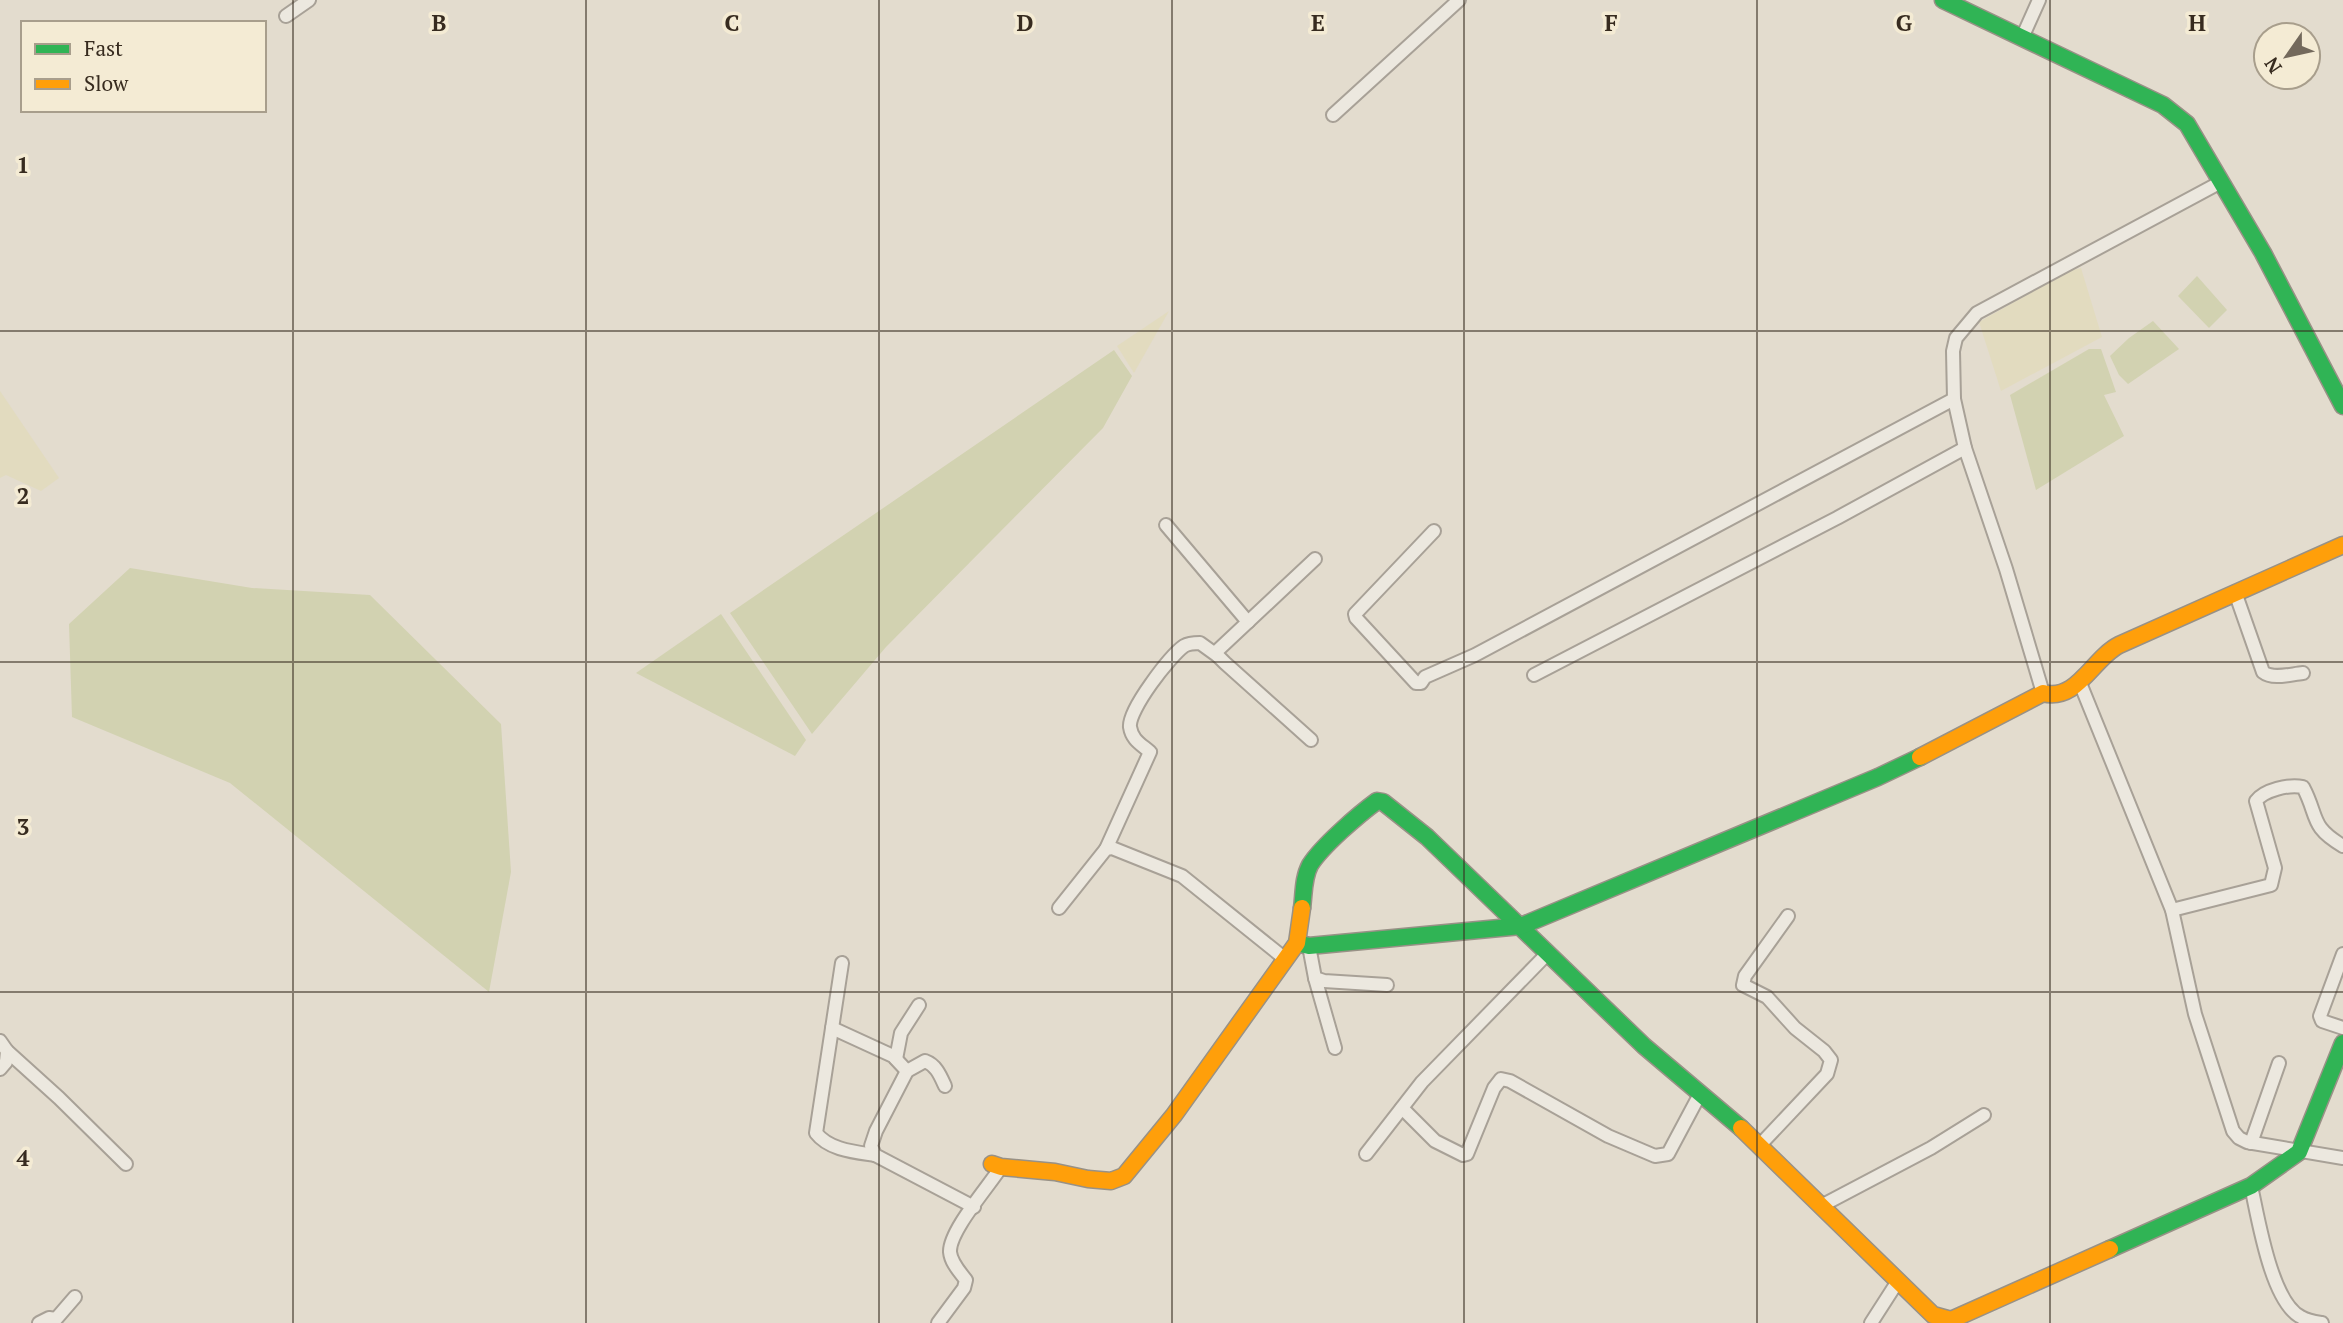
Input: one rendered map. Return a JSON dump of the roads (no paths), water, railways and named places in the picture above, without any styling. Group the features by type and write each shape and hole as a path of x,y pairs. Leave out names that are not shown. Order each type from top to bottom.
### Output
{"street":[{"path":"286,16 309,0"},
{"path":"1333,115 1459,0"},
{"path":"1943,0 2177,113 2187,124 2263,253 2343,406"},
{"path":"2022,38 2039,0"},
{"path":"2043,693 2006,569 1965,448 1954,399 1953,351 1956,338 1977,313 2221,182"},
{"path":"1434,531 1355,614 1416,683 1422,683 1425,677 1475,655 1954,399"},
{"path":"1534,675 1727,576 1965,448"},
{"path":"1166,525 1248,622"},
{"path":"2043,693 2053,697 2066,693 2080,683 2092,664 2115,647 2343,545"},
{"path":"1218,656 1217,651 1315,559"},
{"path":"2235,592 2263,672 2267,676 2303,673"},
{"path":"1059,908 1106,849 1150,752 1133,738 1129,724 1133,711 1174,654 1188,643 1200,643 1218,656 1311,740"},
{"path":"2080,683 2172,910 2195,1014 2231,1125 2239,1138 2251,1143 2343,1158"},
{"path":"939,1323 964,1288 966,1280 953,1262 950,1254 951,1243 997,1165 1111,1181 1124,1176 1174,1115 1284,958 1303,944 1472,933 1521,926 1878,777 1990,723 2043,693"},
{"path":"2172,910 2271,885 2275,869 2256,801 2263,793 2297,785 2303,787 2320,830 2343,846"},
{"path":"1335,1048 1303,944 1306,876 1311,863 1355,817 1377,801 1383,802 1427,836 1644,1046 1760,1145 1933,1315 1951,1320 2251,1186 2299,1152 2343,1043"},
{"path":"1106,849 1112,848 1182,876 1284,958"},
{"path":"1760,1145 1831,1066 1831,1060 1824,1051 1795,1028 1767,997 1743,985 1745,976 1788,916"},
{"path":"1366,1154 1422,1082 1548,953"},
{"path":"2343,954 2320,1016 2327,1023 2343,1028"},
{"path":"842,963 816,1133 822,1140 834,1146 875,1155 974,1207"},
{"path":"1315,978 1324,981 1387,985"},
{"path":"895,1059 901,1033 919,1005"},
{"path":"832,1028 895,1059 907,1071"},
{"path":"0,1069 6,1062 4,1046"},
{"path":"4,1046 126,1164"},
{"path":"875,1155 872,1146 876,1131 907,1071 925,1061 931,1063 945,1086"},
{"path":"2251,1143 2279,1063"},
{"path":"1402,1108 1435,1141 1463,1155 1467,1154 1493,1088 1501,1079 1510,1081 1608,1136 1655,1156 1662,1156 1668,1154 1700,1094"},
{"path":"1821,1206 1931,1148 1984,1115"},
{"path":"2251,1186 2269,1269 2293,1311 2300,1317 2322,1323"},
{"path":"1871,1323 1898,1281"},
{"path":"39,1323 49,1318 56,1320 75,1297"}]}
